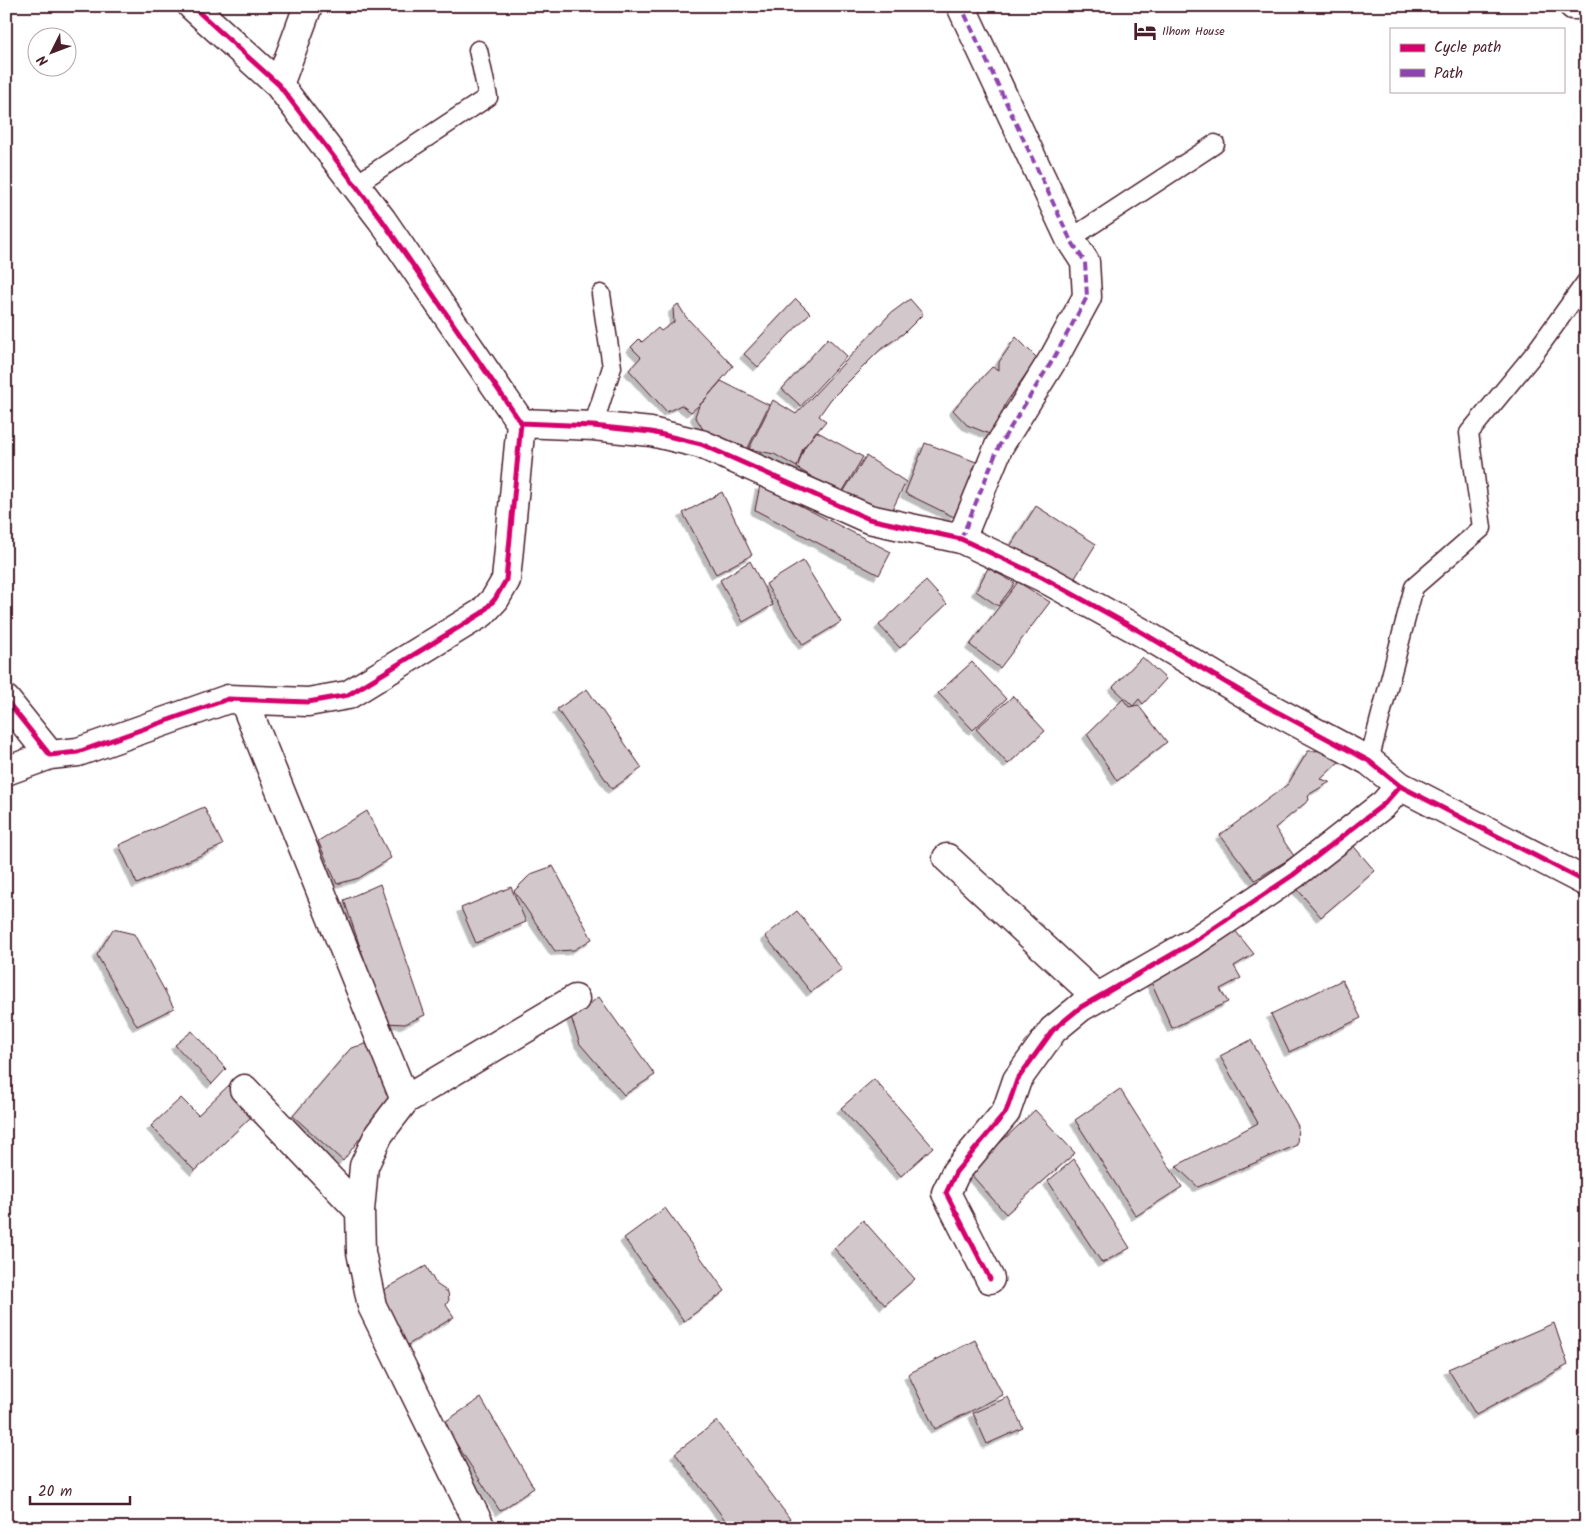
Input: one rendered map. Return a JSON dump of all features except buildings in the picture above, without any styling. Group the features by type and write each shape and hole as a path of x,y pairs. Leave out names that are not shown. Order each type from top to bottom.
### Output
{"street":[{"path":"6,772 50,755 78,752 228,699 308,702 348,695 482,613 495,599 506,580 521,423 382,220 279,85 192,6"},
{"path":"279,85 308,6"},
{"path":"961,6 1070,239 1085,262 1087,297 1055,356 999,446 961,539"},
{"path":"521,423 593,426 651,432 701,444 869,519 961,539 1042,577 1143,633 1257,701 1368,761 1400,786 1586,882"},
{"path":"6,700 50,755"},
{"path":"244,701 405,1100"},
{"path":"990,1279 946,1192 956,1172 1006,1112 1017,1080 1053,1030 1080,1007 1192,943 1293,875 1384,804 1400,786"},
{"path":"947,858 1097,997"},
{"path":"482,1528 372,1306 361,1252 360,1211 364,1166 379,1134 405,1100 575,999"},
{"path":"244,1088 360,1211"}],"lane":[{"path":"1567,6 1571,10 1586,10"},
{"path":"355,185 488,97 478,50"},
{"path":"1070,239 1215,144"},
{"path":"1368,761 1414,587 1482,528 1469,433 1534,354 1586,282"},
{"path":"593,426 612,367 601,294"}],"marked path":[{"path":"961,6 1070,239 1085,262 1087,297 1055,356 999,446 961,539"}],"cycle path":[{"path":"192,6 279,85 382,220 521,423 593,426 651,432 701,444 869,519 961,539 1042,577 1143,633 1257,701 1369,761 1400,786 1586,882"},
{"path":"6,700 50,755 78,752 228,699 308,702 348,695 482,613 495,599 506,580 521,423"},
{"path":"990,1279 946,1193 956,1172 1006,1112 1017,1080 1053,1030 1081,1007 1192,943 1293,875 1384,804 1400,786"}],"place":[{"name":"Ilhom House","path":"1145,31"}]}
